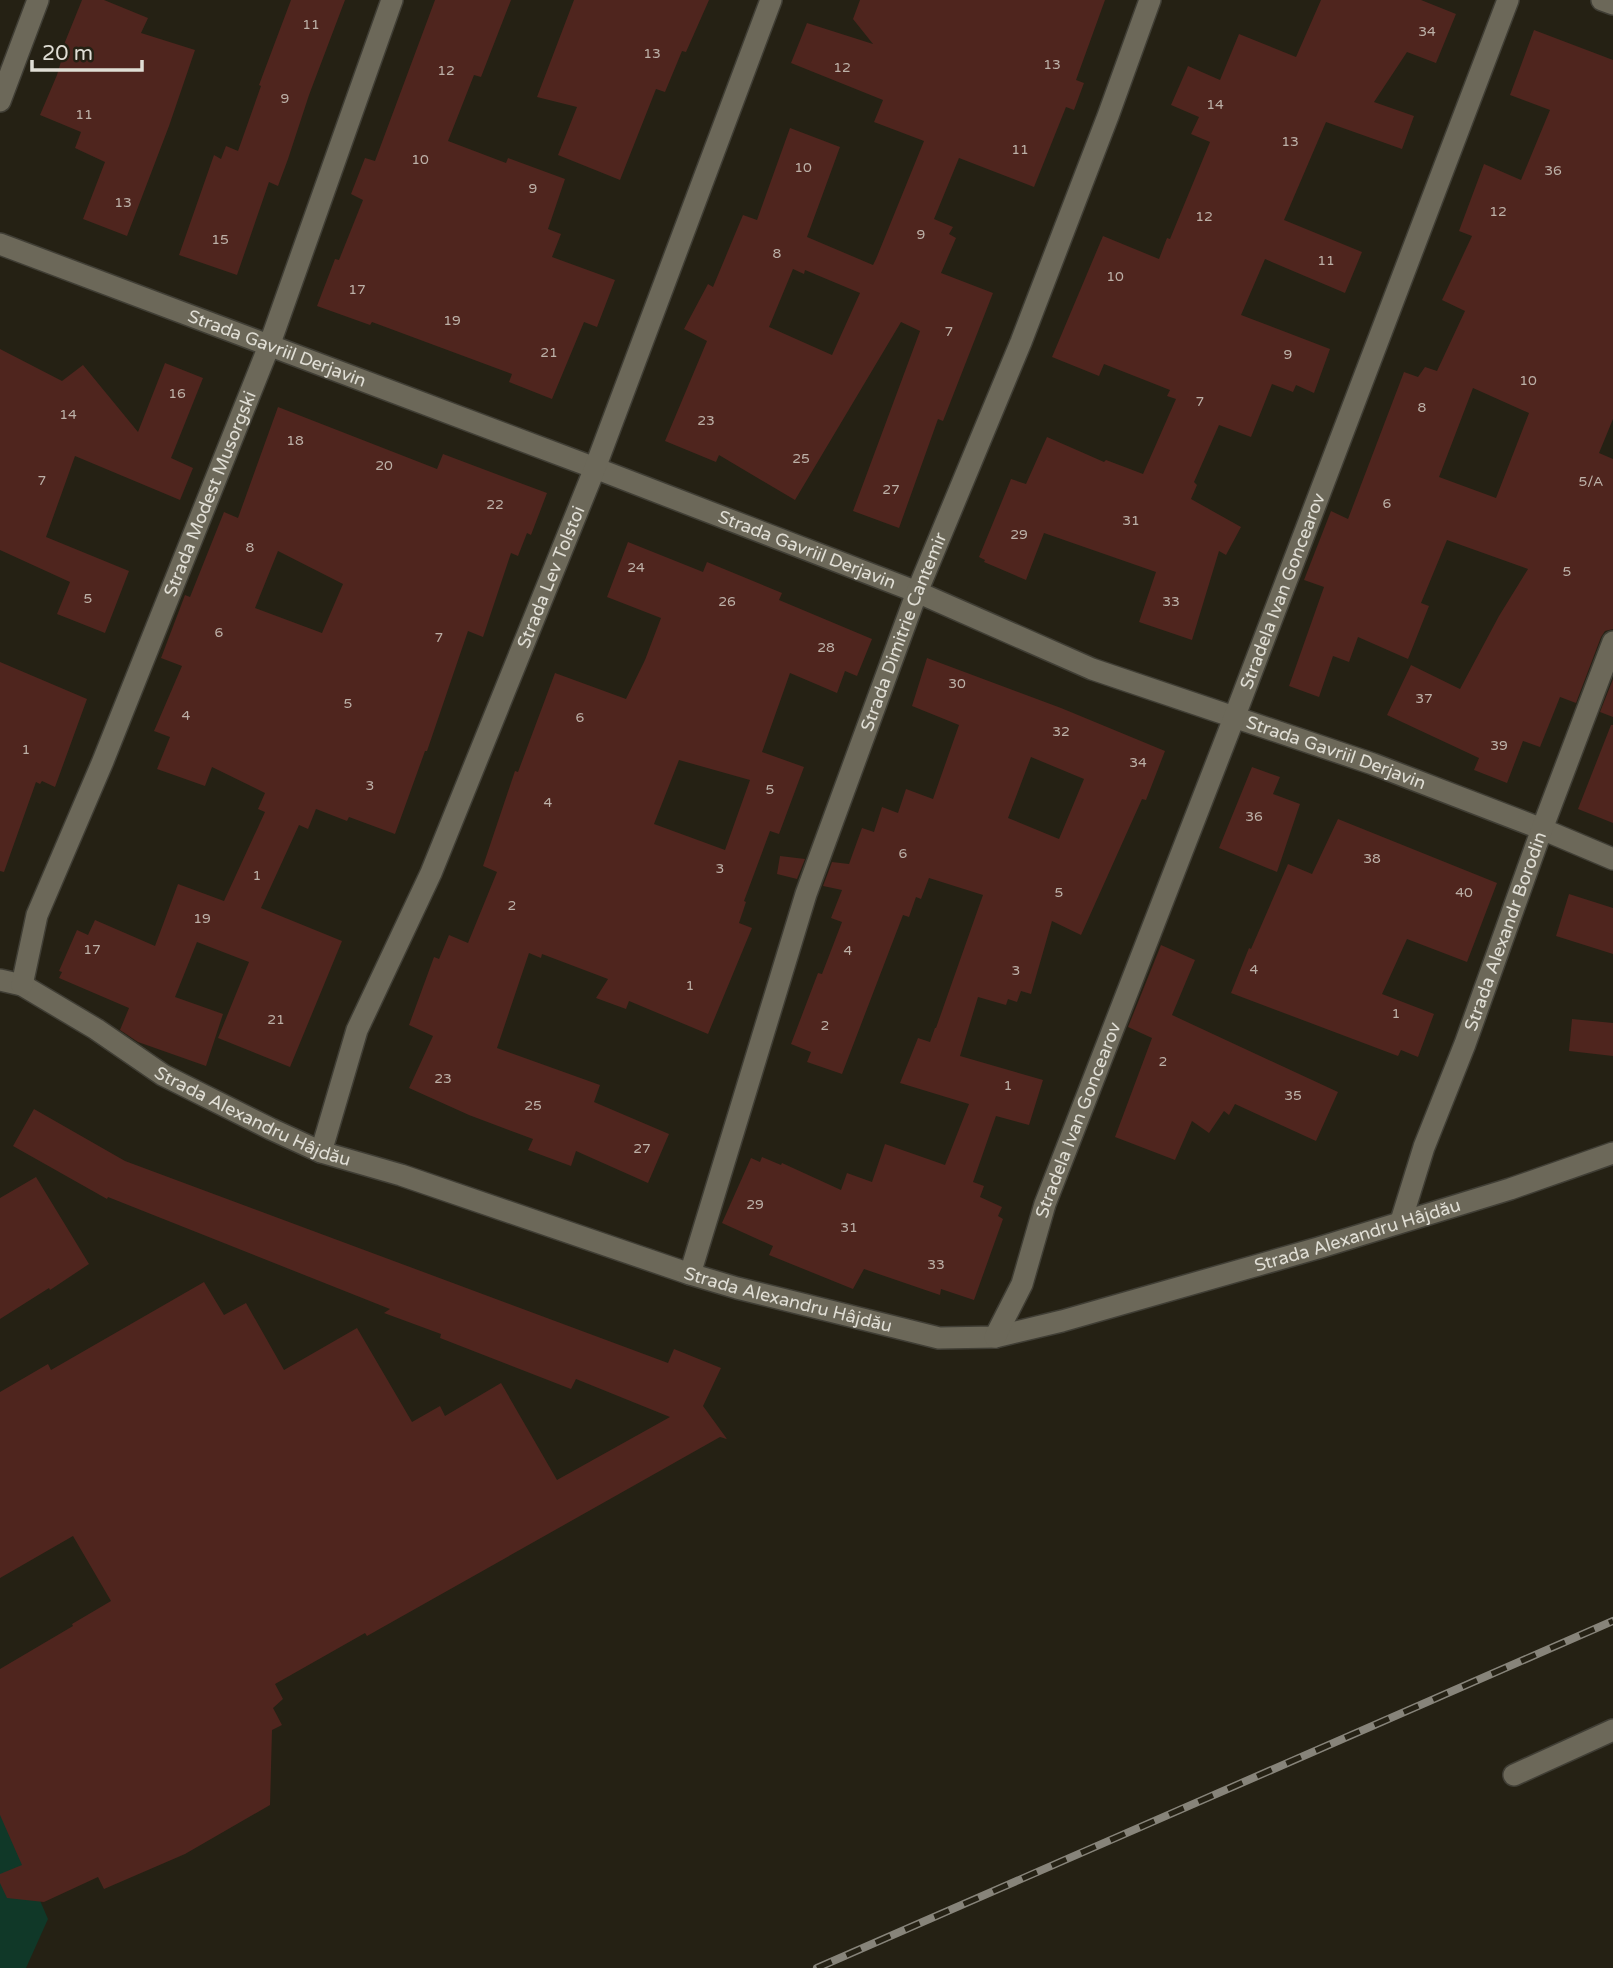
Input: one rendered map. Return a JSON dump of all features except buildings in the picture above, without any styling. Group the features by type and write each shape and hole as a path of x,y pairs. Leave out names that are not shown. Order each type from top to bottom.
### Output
{"street":[{"path":"0,101 38,0"},
{"name":"Strada Modest Musorgski","path":"22,985 37,915 103,761 270,346 392,0"},
{"name":"Strada Lev Tolstoi","path":"321,1152 357,1030 431,873 595,468 771,0"},
{"name":"Strada Dimitrie Cantemir","path":"690,1274 806,894 917,592 1021,342 1150,0"},
{"name":"Stradela Ivan Goncearov","path":"995,1336 1022,1284 1045,1204 1508,0"},
{"path":"1602,0 1613,4"},
{"name":"Strada Gavriil Derjavin","path":"0,244 917,592 1092,669 1373,764 1613,859"},
{"name":"Strada Alexandr Borodin","path":"1401,1222 1424,1147 1465,1044 1613,642"},
{"name":"Strada Alexandru Hâjdău","path":"0,980 22,985 163,1075 321,1152 401,1175 690,1274 939,1338 995,1336 1062,1321 1318,1248 1510,1189 1613,1153"},
{"path":"1514,1775 1613,1730"}],"green space":[{"path":"0,1808 48,1919 26,1968 0,1968"}],"railway":[{"path":"817,1968 1613,1621"}]}
